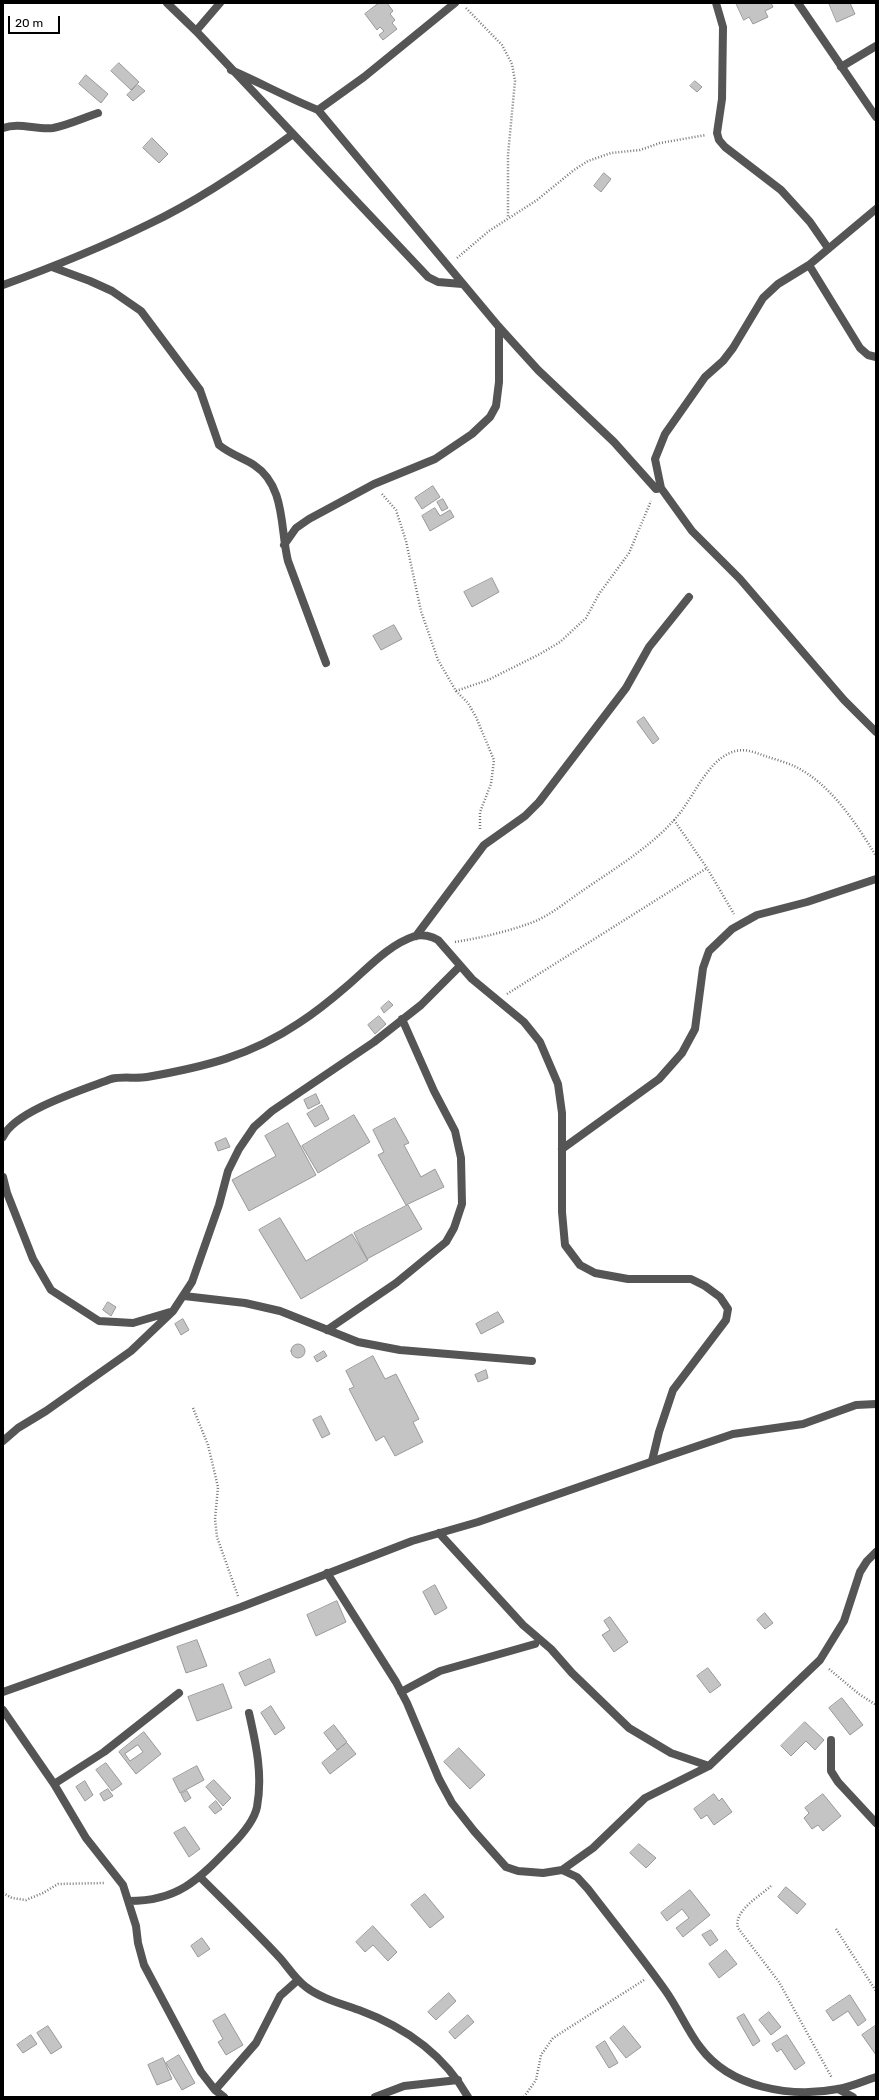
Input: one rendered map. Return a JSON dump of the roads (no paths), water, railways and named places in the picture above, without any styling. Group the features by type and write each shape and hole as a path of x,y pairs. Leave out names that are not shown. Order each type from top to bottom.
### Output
{"street":[{"path":"167,3 196,31 231,70 428,277 438,282 462,284"},
{"path":"196,31 220,3"},
{"path":"318,110 364,77 455,3"},
{"path":"716,3 723,27 722,100 717,133 719,140 725,147 782,190 810,222 828,248"},
{"path":"798,3 876,117"},
{"path":"841,67 876,46"},
{"path":"231,70 265,84 291,99 318,110 498,327 538,370 614,442 658,488 692,531 740,579 844,700 876,732"},
{"path":"3,128 21,126 53,128 98,113"},
{"path":"3,285 52,267 150,224 213,188 293,134"},
{"path":"658,488 655,459 665,434 705,377 723,361 733,348 763,298 778,284 809,265 876,209"},
{"path":"809,265 860,348 868,355 876,357"},
{"path":"52,267 112,291 140,311 154,327 182,368 200,390 219,446 255,466 270,480 280,507 284,545 294,580 326,663"},
{"path":"284,545 296,528 309,519 374,484 435,459 449,451 490,417 496,406 499,382 498,327"},
{"path":"3,1137 11,1126 42,1105 111,1079 121,1077 142,1078 211,1065 265,1044 306,1018 346,987 376,960 416,936 484,845 525,816 539,802 626,688 649,647 689,596"},
{"path":"562,1149 659,1079 682,1053 695,1029 703,968 709,951 732,929 757,915 807,902 876,879"},
{"path":"416,936 431,936 443,944 460,966 524,1022 540,1042 558,1084 562,1113 562,1212 565,1245 580,1265 596,1273 628,1279 691,1279 705,1286 720,1297 728,1309 726,1320 673,1390 659,1432 652,1461"},
{"path":"3,1441 18,1428 46,1411 131,1351 173,1311 192,1282 219,1205 228,1171 239,1149 254,1128 278,1106 374,1042 421,1005 460,966"},
{"path":"327,1330 396,1283 446,1242 454,1228 462,1204 461,1158 454,1131 434,1091 402,1019"},
{"path":"3,1178 7,1193 33,1259 51,1290 99,1321 133,1323 173,1311"},
{"path":"184,1296 245,1303 280,1311 358,1342 400,1350 532,1361"},
{"path":"3,1692 241,1607 412,1541 478,1522 733,1434 803,1424 856,1405 876,1404"},
{"path":"439,1534 523,1625 551,1649 572,1673 629,1728 671,1754 709,1766"},
{"path":"327,1573 401,1692 439,1779 452,1803 494,1855 506,1867 518,1871 543,1873 562,1870 593,1848 645,1798 709,1766 820,1660 844,1621 860,1572 867,1561 876,1552"},
{"path":"401,1692 440,1671 535,1644"},
{"path":"54,1784 104,1752 179,1693"},
{"path":"3,1710 54,1784 86,1838 123,1885 129,1901 144,1964 201,2072 215,2090 224,2097"},
{"path":"129,1901 145,1901 173,1893 200,1877 247,1827 256,1808 259,1758 249,1713"},
{"path":"831,1740 831,1771 838,1782 876,1823"},
{"path":"562,1870 577,1877 588,1889 666,1990 700,2047 712,2061 758,2086 795,2092 838,2089 876,2077"},
{"path":"200,1877 279,1957 306,1988 380,2018 407,2032 436,2055 458,2080 468,2097"},
{"path":"215,2090 256,2043 280,1996 298,1980"},
{"path":"375,2097 404,2086 458,2080"},
{"path":"838,2089 853,2097"}]}
